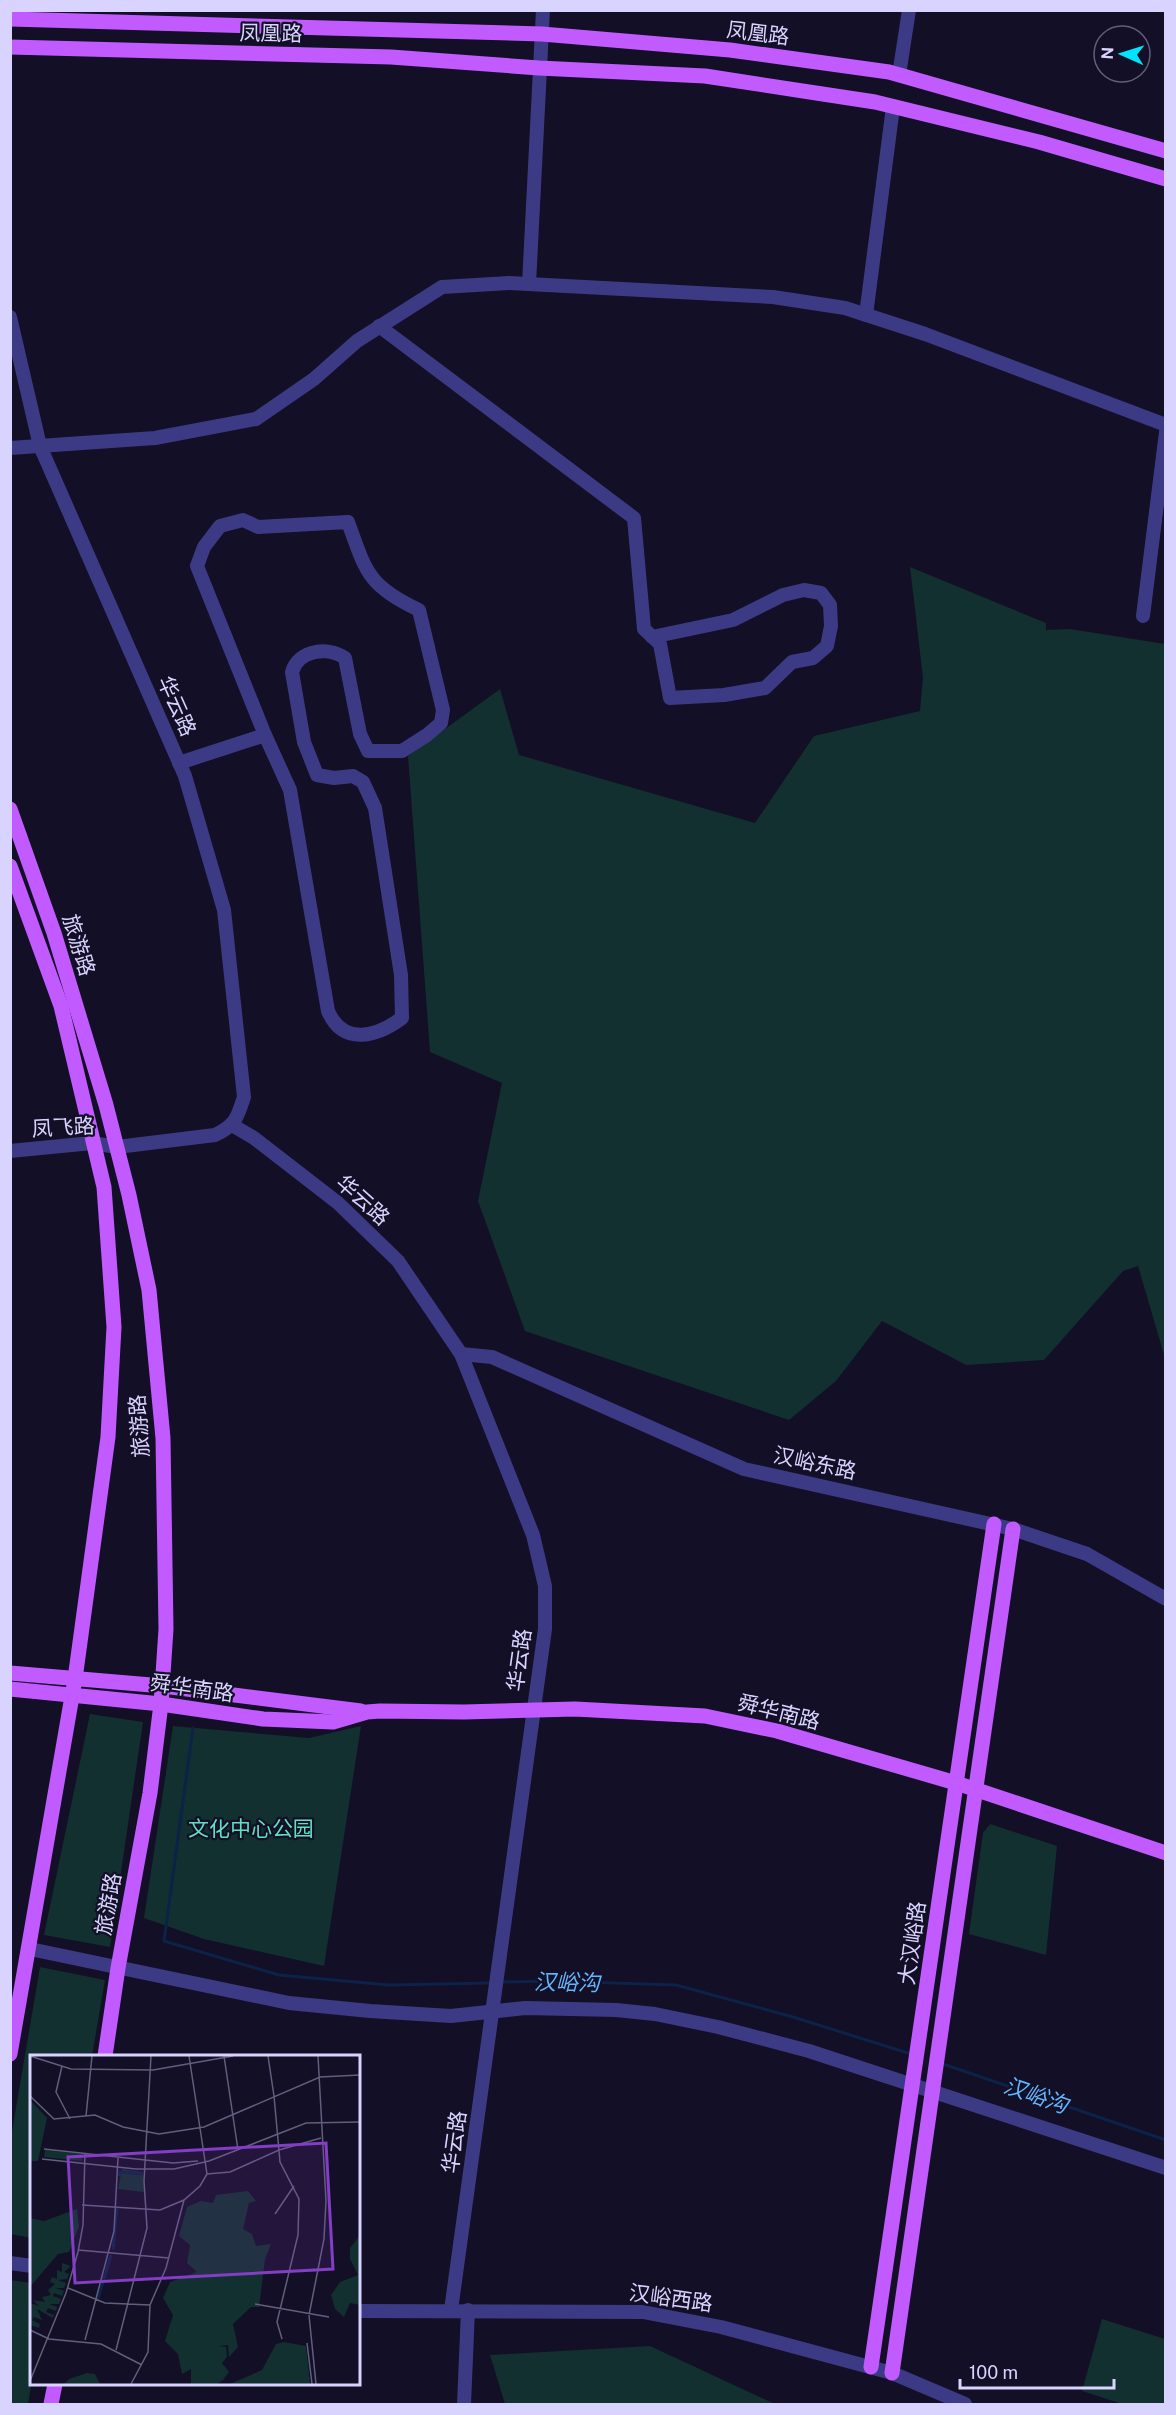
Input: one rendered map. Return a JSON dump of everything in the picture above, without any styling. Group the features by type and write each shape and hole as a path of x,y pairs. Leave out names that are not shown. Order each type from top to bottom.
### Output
{"main road":[{"name":"凤凰路","path":"10,19 542,34 730,50 899,75 1166,151"},
{"name":"凤凰路","path":"10,47 391,57 539,68 705,76 893,107 1039,142 1166,179"},
{"name":"旅游路","path":"10,809 14,827 54,933 117,1147 149,1290 162,1438 166,1629 161,1704 150,1794 118,1968 105,2055"},
{"name":"旅游路","path":"10,866 61,1006 104,1187 114,1327 108,1437 75,1679 10,2054"},
{"name":"大汉峪路","path":"871,2367 994,1524"},
{"name":"大汉峪路","path":"892,2373 934,2093 1013,1529"},
{"name":"舜华南路","path":"10,1672 162,1686 367,1712 464,1712 575,1708 705,1716 777,1731 956,1783 1166,1853"},
{"name":"舜华南路","path":"10,1689 161,1704 263,1719 333,1722 367,1712"},
{"path":"51,2404 55,2385"}],"street":[{"path":"529,284 543,10"},
{"path":"899,75 909,10"},
{"path":"866,315 893,107"},
{"path":"10,448 155,438 256,419 314,379 357,341 442,287 529,284 773,297 845,308 925,334 1166,425"},
{"name":"华云路","path":"10,317 40,446 179,764 224,910 244,1097 232,1125 254,1138 338,1203 398,1262 461,1354 533,1535 544,1586 545,1629 451,2310"},
{"path":"379,326 634,518 644,629 652,637 660,644 670,698 749,692 765,688 792,662 813,658 827,646 831,626 830,605 821,593 804,590 783,595 733,620 652,637"},
{"path":"1143,616 1166,432"},
{"path":"243,520 258,527 348,522 359,555 370,577 385,591 419,610 443,710 441,723 428,735 402,751 368,751 360,734 345,658 336,651 304,654 294,663 292,672 304,742 317,775 334,778 353,776 363,782 375,808 401,975 402,1018 386,1029 366,1035 346,1033 334,1023 328,1011 290,790 265,735 197,566 204,547 220,526 243,520"},
{"path":"179,764 265,735"},
{"path":"117,1147 215,1135 232,1125"},
{"name":"凤飞路","path":"10,1151 92,1143 117,1147"},
{"name":"汉峪东路","path":"461,1354 492,1357 744,1470 1013,1529 1087,1554 1166,1599"},
{"path":"30,1949 289,2003 451,2016 525,2008 655,2014 718,2027 809,2051 1166,2168"},
{"path":"10,2263 30,2266"},
{"path":"464,2404 468,2310"},
{"name":"汉峪西路","path":"360,2311 643,2312 721,2327 892,2373 957,2403"}],"green space":[{"path":"910,567 1046,623 1046,630 1070,629 1165,644 1165,1358 1138,1266 1123,1271 1044,1360 966,1365 882,1321 836,1381 789,1420 525,1331 478,1201 502,1083 430,1052 408,756 500,689 519,755 755,823 814,736 920,711 923,678"},
{"path":"90,1714 143,1722 110,1947 44,1935"},
{"name":"文化中心公园","path":"173,1726 309,1738 361,1726 324,1966 204,1939 144,1918"},
{"path":"990,1824 1057,1846 1046,1955 969,1934 983,1833"},
{"path":"40,1967 105,1980 92,2055 30,2055 30,2238 11,2234 11,2137"},
{"path":"10,2280 30,2283 31,2385 28,2404 11,2404"},
{"path":"1102,2319 1165,2339 1165,2404 1122,2404 1082,2391"},
{"path":"650,2346 775,2404 505,2404 490,2355"}],"waterway":[{"name":"汉峪沟","path":"193,1728 164,1941 279,1975 389,1985 492,1983"},
{"name":"汉峪沟","path":"502,1982 552,1981 676,1985 793,2017 911,2054"},
{"name":"汉峪沟","path":"940,2063 1166,2140"}]}
